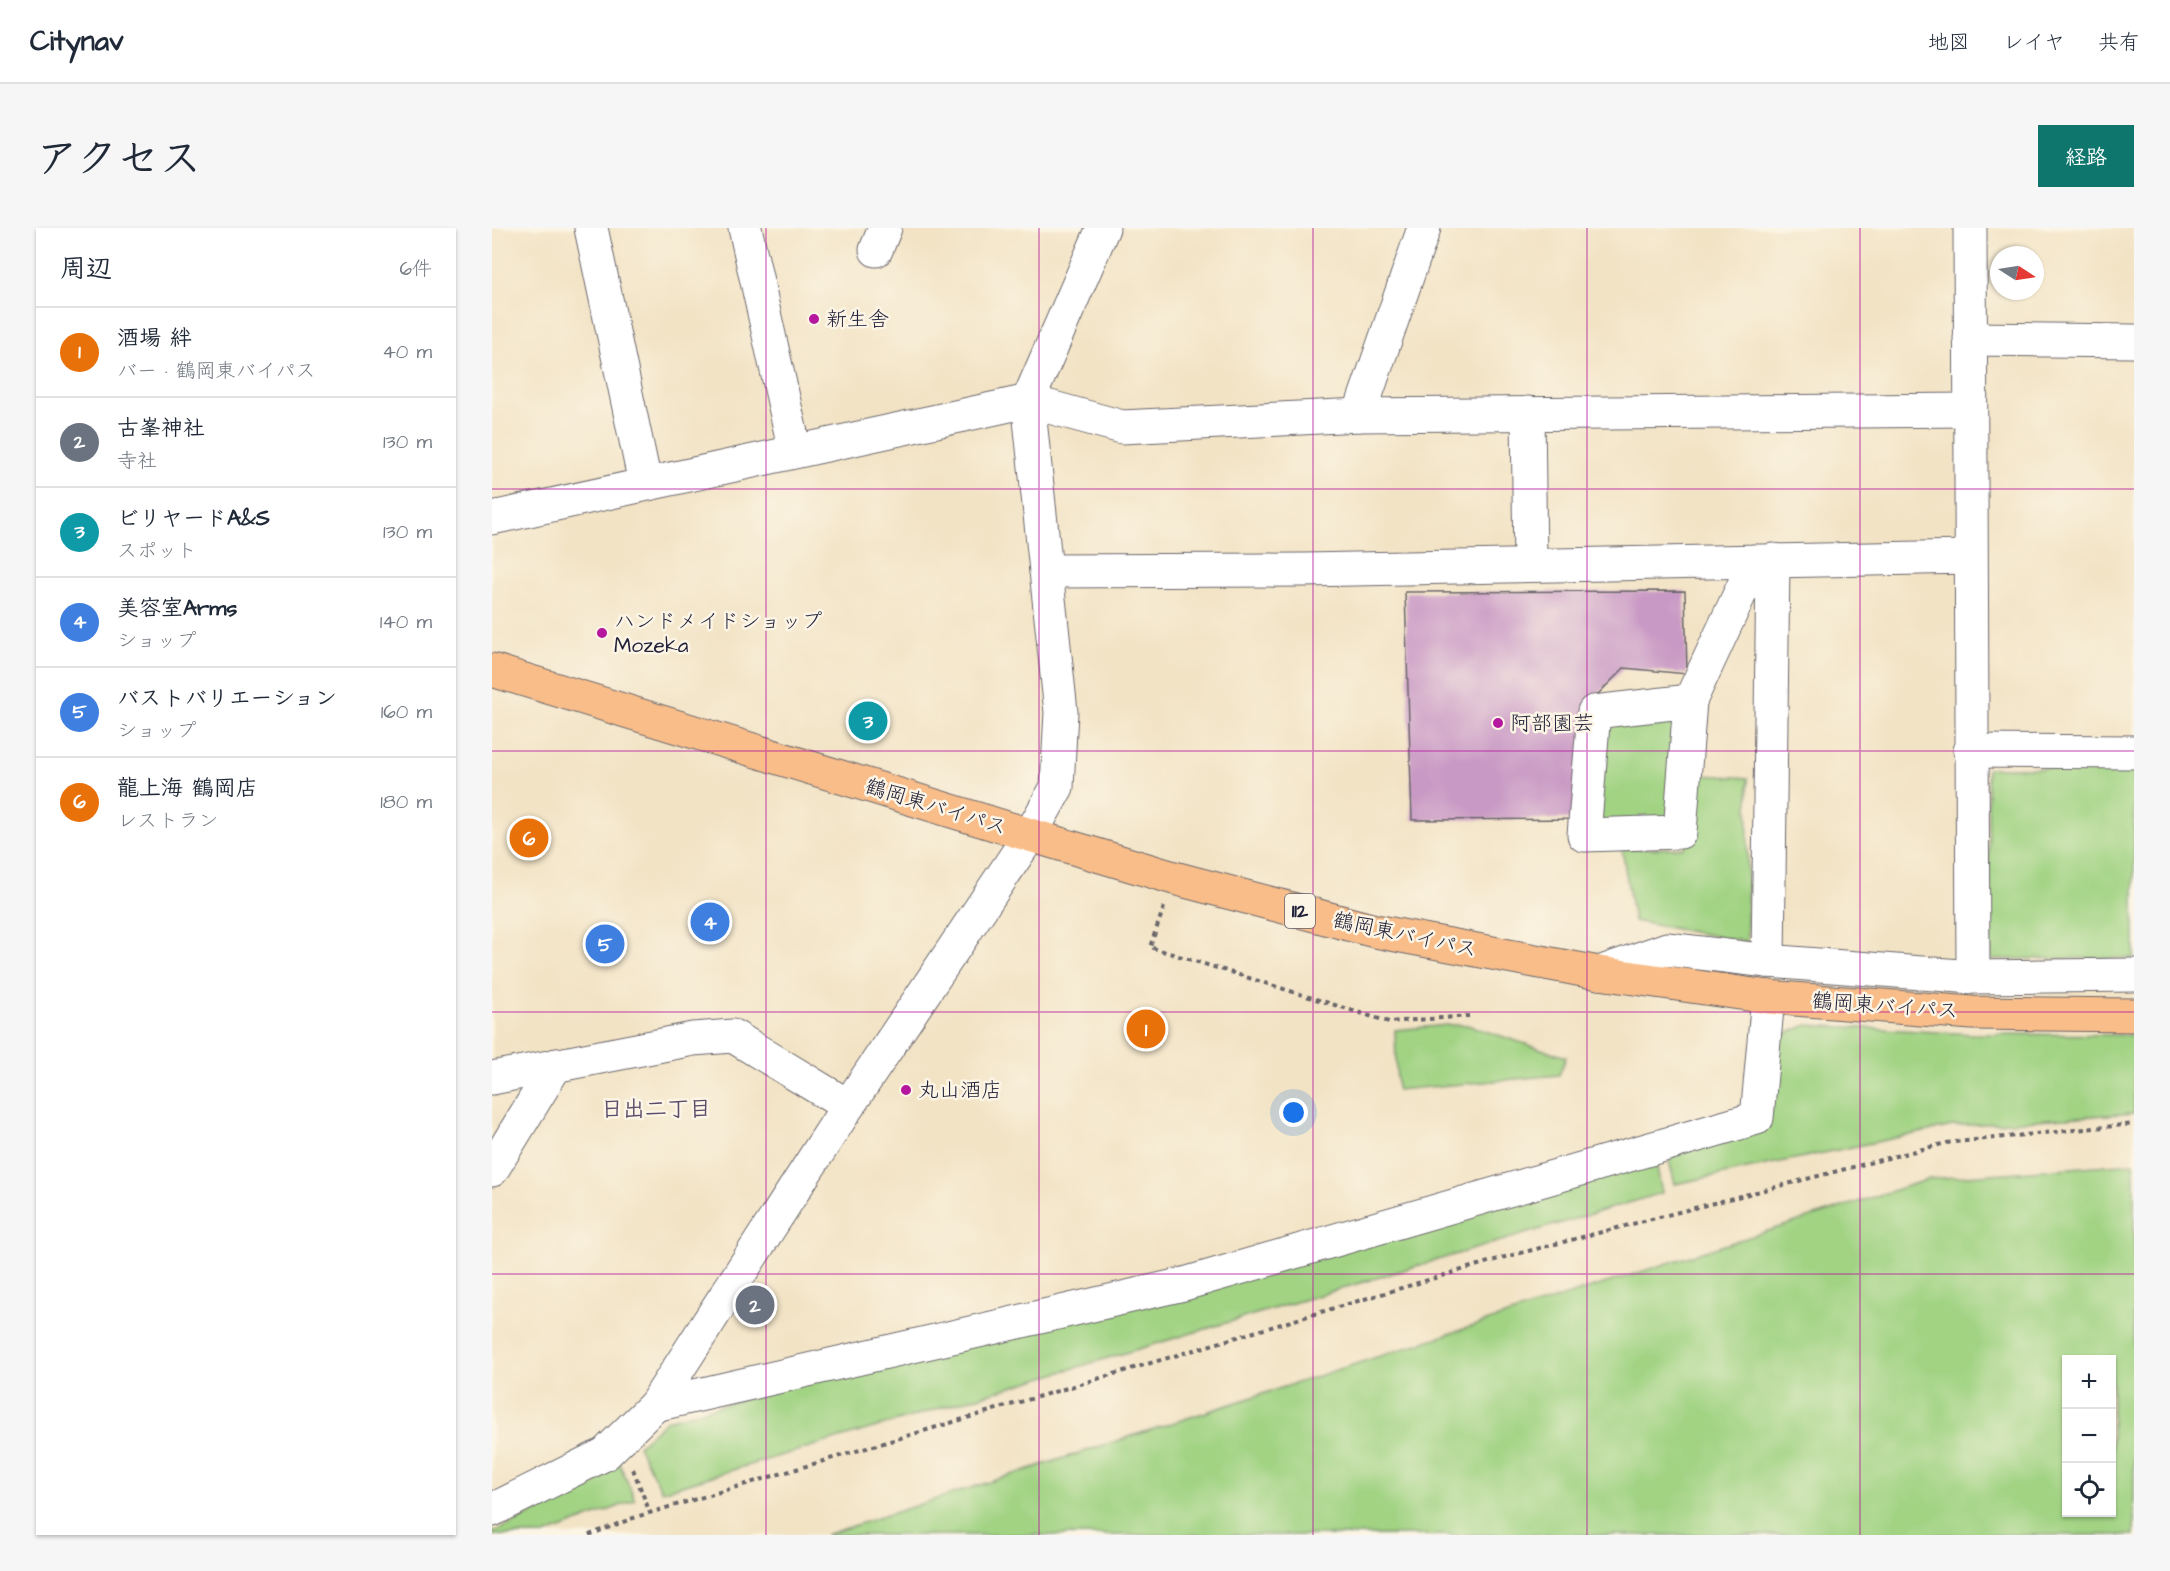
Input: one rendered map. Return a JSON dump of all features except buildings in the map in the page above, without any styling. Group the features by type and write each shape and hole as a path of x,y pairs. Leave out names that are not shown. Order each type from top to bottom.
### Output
{"highway":[{"name":"鶴岡東バイパス","path":"492,670 1174,878 1375,931 1599,973 1768,997 1972,1012 2134,1015"}],"street":[{"path":"591,228 645,483"},
{"path":"745,228 795,451"},
{"path":"492,1510 605,1454 655,1406 848,1106 1030,835 1057,787 1061,712 1028,401 1103,228"},
{"path":"1359,415 1424,228"},
{"path":"1970,228 1970,751 1973,977"},
{"path":"1970,339 2134,341"},
{"path":"492,518 1028,401 1122,427 1359,415 1970,410"},
{"path":"1528,413 1530,565"},
{"path":"1046,571 1304,570 1970,557"},
{"path":"1690,701 1594,712 1584,835 1680,831 1690,701 1764,560"},
{"path":"1764,560 1768,961"},
{"path":"1970,751 2134,752"},
{"path":"1599,973 1667,950 1768,961 1973,977 2134,975"},
{"path":"655,1406 1184,1284 1757,1118 1768,997"},
{"path":"492,1078 693,1039 733,1036 848,1106"},
{"path":"492,1170 556,1065"}],"path":[{"path":"1174,878 1150,947 1389,1022 1469,1016"},
{"path":"589,1535 650,1513 1505,1257 1947,1143 2134,1124"},
{"path":"621,1438 650,1513"}],"green space":[{"path":"1680,716 1673,826 1593,827 1602,720"},
{"path":"1987,768 2134,768 2134,958 1991,959"},
{"path":"1701,775 1748,778 1747,942 1634,921 1622,849 1684,848"},
{"path":"1467,1025 1566,1057 1559,1075 1397,1090 1395,1030"},
{"path":"1807,1025 1973,1034 2134,1035 2134,1113 1953,1126 1675,1184 1668,1157 1768,1127 1780,1036"},
{"path":"1654,1153 1662,1193 662,1491 638,1446 667,1420"},
{"path":"2134,1163 2134,1535 825,1535 1929,1179"},
{"path":"618,1460 635,1500 545,1535 492,1535 595,1484"}],"place":[{"name":"新生舎","path":"814,319"},
{"name":"ハンドメイドショップ Mozeka","path":"602,633"},
{"name":"ビリヤードA&S","path":"868,721"},
{"name":"阿部園芸","path":"1498,723"},
{"name":"龍上海 鶴岡店","path":"529,838"},
{"name":"美容室Arms","path":"710,922"},
{"name":"バストバリエーション","path":"605,944"},
{"name":"酒場 絆","path":"1146,1029"},
{"name":"丸山酒店","path":"906,1090"},
{"name":"古峯神社","path":"755,1305"}],"district":[{"name":"日出二丁目","path":"656,1109"}]}
